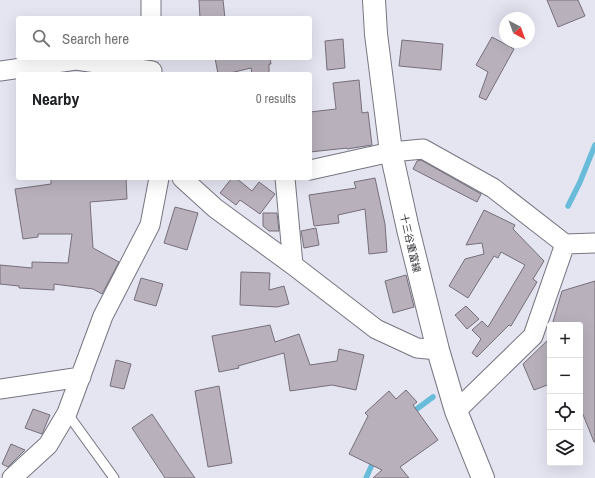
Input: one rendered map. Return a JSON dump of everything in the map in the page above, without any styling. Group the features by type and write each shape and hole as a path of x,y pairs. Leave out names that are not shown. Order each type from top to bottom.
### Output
{"main road":[{"name":"十三谷重富線","path":"374,0 376,34 391,152 408,229 438,350 456,411 483,478"}],"street":[{"path":"150,0 151,16"},
{"path":"0,71 76,60 152,68"},
{"path":"312,170 391,152 423,149 493,188 565,244 595,243"},
{"path":"12,478 48,444 67,413 103,316 150,225 159,180"},
{"path":"184,180 215,208 293,265 376,329 417,348 438,350"},
{"path":"285,180 293,265"},
{"path":"456,411 533,336 565,244"},
{"path":"0,389 81,377"}],"lane":[{"path":"67,413 114,478"}],"building":[{"path":"199,0 223,0 225,16 200,16"},
{"path":"547,0 578,0 585,16 558,27"},
{"path":"492,37 499,41 499,48 514,49 486,100 479,97 488,72 476,65"},
{"path":"343,39 345,68 327,70 325,41"},
{"path":"402,40 443,44 441,70 399,66"},
{"path":"215,60 270,60 269,72 252,72 251,68 234,72 218,72"},
{"path":"359,80 362,113 368,112 372,145 312,152 312,112 336,109 333,83"},
{"path":"421,160 481,194 477,202 413,169 417,161"},
{"path":"375,178 385,224 387,252 369,254 365,209 338,215 339,223 314,226 309,195 356,188 354,182"},
{"path":"51,180 126,180 127,199 90,202 93,248 119,262 102,294 93,289 54,284 54,290 19,288 19,286 0,284 0,265 32,268 32,262 68,263 72,234 38,234 38,237 23,239 15,189 51,184"},
{"path":"230,180 238,180 252,191 259,182 275,194 260,214 240,200 236,205 220,193"},
{"path":"175,207 198,213 187,250 164,243"},
{"path":"484,210 515,225 513,229 544,261 533,279 537,282 511,326 509,325 477,357 472,353 481,339 472,330 482,321 488,327 525,265 501,252 498,258 494,256 468,298 449,286 465,259 484,254 482,243 466,245"},
{"path":"263,213 277,213 279,231 269,231 263,226"},
{"path":"316,228 319,245 304,248 301,231"},
{"path":"241,272 270,273 269,290 284,286 289,304 277,307 240,305"},
{"path":"406,275 414,307 393,313 385,281"},
{"path":"141,278 163,284 156,306 134,300"},
{"path":"595,281 595,442 583,414 583,322 553,322 562,291"},
{"path":"466,306 479,319 467,329 455,315"},
{"path":"270,325 275,342 299,334 310,365 337,361 339,349 364,355 356,390 332,385 290,391 284,353 238,366 239,368 219,372 212,336"},
{"path":"547,341 547,385 534,390 523,364"},
{"path":"116,360 131,364 124,389 110,386"},
{"path":"219,386 232,463 208,467 195,391"},
{"path":"406,390 417,402 413,405 438,440 400,467 409,478 373,478 382,470 349,454 368,416 365,413 389,391 396,399"},
{"path":"33,409 50,415 42,434 25,428"},
{"path":"152,414 195,478 165,478 132,428"},
{"path":"11,444 25,450 8,467 2,464"}],"waterway":[{"path":"568,206 580,182 595,145"},
{"path":"410,414 433,397"},
{"path":"366,478 374,460"}]}
